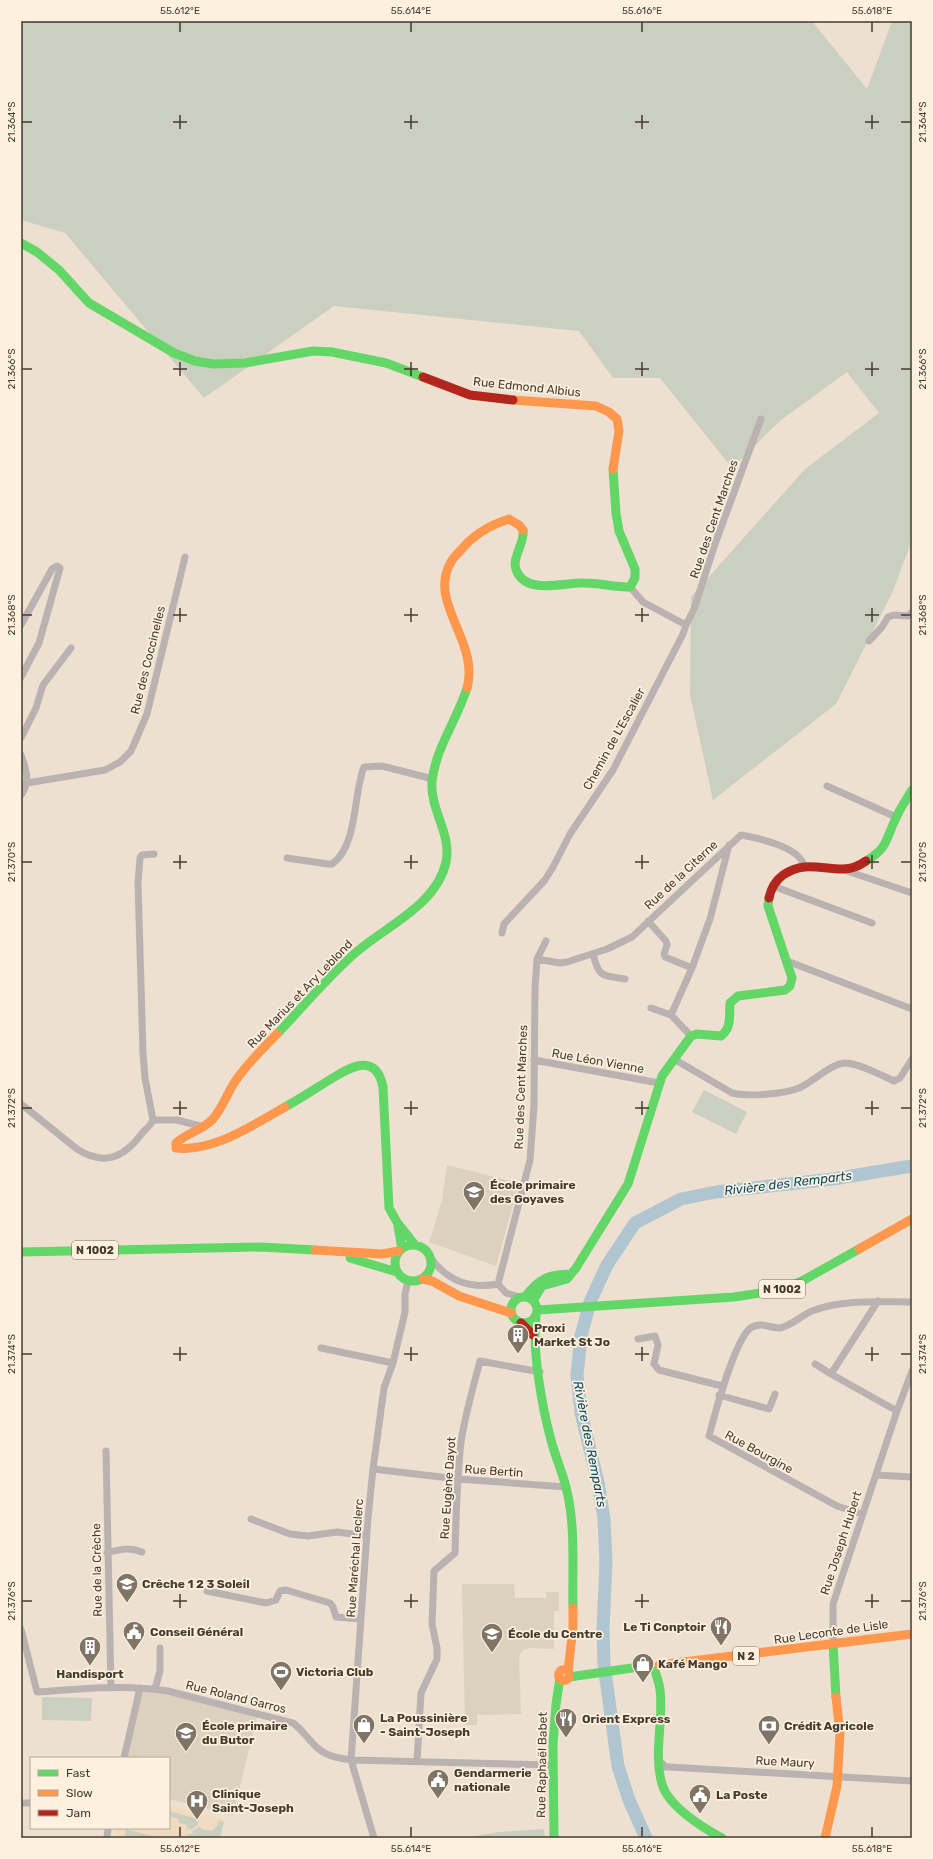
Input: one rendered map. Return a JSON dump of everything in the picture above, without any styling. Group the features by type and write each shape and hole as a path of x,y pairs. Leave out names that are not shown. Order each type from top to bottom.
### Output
{"main road":[{"name":"Rue Edmond Albius","path":"21,242 37,252 59,270 89,303 174,353 195,361 213,364 245,363 306,352 332,352 386,363 470,395 499,399 596,406 610,412 617,420 619,431 613,463 615,502 619,531 636,575 630,587"},
{"name":"Rue Marius et Ary Leblond","path":"415,1245 397,1222 389,1208 382,1079 375,1068 361,1064 354,1066 239,1134 192,1149 180,1150 176,1148 176,1143 204,1127 213,1119 237,1078 258,1054 356,951 410,913 439,879 448,854 447,842 433,800 433,779 437,762 464,698 470,672 468,653 451,615 445,597 445,578 449,564 456,553 490,528 509,519 521,526 524,531 524,538 516,558 515,566 523,580 537,585 584,583 630,587"},
{"path":"566,1674 571,1652 573,1627 572,1527 566,1487 551,1440 533,1335 537,1314 533,1300 542,1286 548,1283 563,1281 571,1274 628,1184 658,1083 691,1036 697,1034 721,1036 725,1033 729,1027 730,1003 738,996 785,990 790,986 792,978 768,906 772,886 782,876 796,868 804,866 843,869 858,866 879,854 886,843 896,817 912,790"},
{"name":"N 1002","path":"521,1323 529,1322 537,1314 560,1309 734,1297 780,1290 814,1275 912,1219"},
{"name":"Rue Marius et Ary Leblond","path":"397,1222 401,1250"},
{"path":"432,1261 431,1269 423,1279 413,1282 408,1281 397,1272 395,1261 401,1250 415,1245 425,1249 432,1261 435,1275 442,1286"},
{"name":"N 1002","path":"21,1252 261,1247 320,1252 382,1254 401,1250"},
{"name":"N 1002","path":"320,1252 358,1259 397,1272"},
{"path":"512,1308 538,1280 556,1275 571,1274"},
{"path":"423,1279 442,1286 460,1296 496,1307 512,1308"},
{"path":"522,1297 533,1300"},
{"path":"512,1308 514,1319 521,1323 533,1335"},
{"name":"Rue Leconte de Lisle","path":"566,1674 580,1675 634,1669 646,1666 647,1662 652,1660 657,1662 657,1668 912,1634"},
{"path":"825,1838 837,1786 840,1734 836,1700 833,1644"},
{"path":"657,1668 660,1689 659,1761 662,1785 669,1796 689,1818 701,1827 722,1838"},
{"name":"Rue Raphaël Babet","path":"554,1838 552,1807 557,1693 566,1674"}],"street":[{"name":"Rue des Cent Marches","path":"686,625 694,609 761,419"},
{"name":"Rue des Coccinelles","path":"26,783 105,770 120,762 131,751 147,714 185,557"},
{"path":"21,625 52,569 57,566 60,568 39,643 21,677"},
{"path":"630,587 643,602 686,625"},
{"path":"869,641 882,627 888,617 894,615 908,616 912,612"},
{"name":"Chemin de L'Escalier","path":"502,933 504,924 549,874 570,834 613,770 673,656 686,625"},
{"path":"21,738 36,708 43,685 71,648"},
{"path":"21,754 27,774 26,783 21,795"},
{"path":"287,858 328,864 332,864 338,859 348,840 364,767 382,766 433,779"},
{"path":"827,786 896,817"},
{"name":"Rue de la Citerne","path":"538,959 560,963 567,962 592,954 632,937 729,844 741,835 760,838 796,853 804,862 804,866"},
{"name":"Rue de la Citerne","path":"671,1015 692,968 710,920 729,844"},
{"path":"21,1104 77,1149 87,1156 97,1158 110,1158 121,1155 135,1144 153,1120 145,1078 143,1053 138,883 140,858 142,855 154,854"},
{"path":"843,869 912,893"},
{"path":"772,886 872,923"},
{"name":"Rue de la Citerne","path":"648,921 666,941 667,945 664,954 665,957 692,968"},
{"path":"538,959 546,941"},
{"path":"592,954 597,969 600,973 625,979"},
{"name":"Rue des Cent Marches","path":"498,1284 530,1160 534,1106 535,988 538,959"},
{"path":"787,961 912,1009"},
{"path":"651,1008 671,1015 691,1036"},
{"path":"674,1059 732,1093 742,1094 779,1092 800,1088 815,1078 845,1063 860,1067 894,1081 900,1078 912,1059"},
{"name":"Rue Léon Vienne","path":"534,1060 658,1083"},
{"path":"153,1120 178,1120 204,1127"},
{"path":"432,1261 445,1274 454,1279 482,1287 498,1284 506,1293 522,1297"},
{"name":"Rue Maréchal Leclerc","path":"374,1838 352,1760 373,1469 384,1388 393,1363 405,1312 404,1294 408,1281"},
{"path":"831,1374 878,1302"},
{"name":"Rue Bourgine","path":"862,1514 837,1506 709,1436 722,1386 744,1336 752,1327 762,1324 780,1328 812,1311 837,1304 912,1302"},
{"path":"638,1339 655,1336 658,1345 654,1364 659,1370 722,1386"},
{"path":"322,1348 393,1363"},
{"name":"Rue Eugène Dayot","path":"417,1761 421,1693 437,1659 437,1648 432,1624 434,1571 455,1553 458,1479 466,1415 480,1361 540,1372"},
{"path":"815,1364 897,1410"},
{"name":"Rue Joseph Hubert","path":"833,1644 833,1604 897,1410 908,1391 912,1371"},
{"path":"719,1395 769,1408 775,1394"},
{"name":"Rue de la Crèche","path":"106,1451 111,1688"},
{"name":"Rue Bertin","path":"373,1469 458,1479 566,1487"},
{"path":"876,1475 912,1477"},
{"path":"251,1519 290,1534 308,1536 337,1532 367,1536"},
{"path":"107,1552 122,1549 135,1549 142,1552"},
{"path":"207,1591 266,1603 276,1600 280,1591 286,1590 330,1603 336,1617 361,1619"},
{"name":"Rue Roland Garros","path":"21,1629 37,1692 111,1688 155,1689 293,1723 300,1728 314,1744 328,1755 352,1760 553,1765"},
{"path":"155,1689 160,1671 160,1648"},
{"path":"124,1757 140,1688"},
{"name":"Rue Maury","path":"659,1761 663,1765 669,1767 912,1781"}],"shaded area":[{"name":"École primaire des Goyaves","path":"447,1165 519,1183 496,1266 429,1242 442,1201"},
{"name":"École du Centre","path":"462,1584 514,1584 515,1598 546,1598 546,1592 559,1592 559,1611 554,1611 554,1649 528,1648 522,1651 519,1656 521,1714 477,1715 477,1725 465,1725"},
{"name":"École primaire du Butor","path":"140,1688 258,1713 233,1815 170,1799 170,1757 124,1757"},
{"name":"Clinique Saint-Joseph","path":"170,1806 225,1820 220,1838 114,1838 116,1829 170,1829"}],"green space":[{"path":"21,21 812,21 867,89 892,21 912,21 912,540 893,591 836,704 713,800 690,695 691,597 805,469 879,413 847,372 781,420 732,468 660,378 613,378 579,331 334,306 204,398 65,233 21,220"},
{"path":"704,1090 747,1112 736,1134 692,1112"},
{"path":"42,1697 92,1698 91,1721 42,1720"},
{"path":"170,1811 197,1819 198,1825 190,1830 189,1827 186,1832 187,1825 178,1822 179,1819 170,1816"},
{"path":"219,1821 224,1822 220,1838 195,1838 188,1836 187,1834 193,1834 192,1831 200,1827 204,1830 212,1831 217,1826"},
{"path":"126,1829 159,1838 124,1838"},
{"path":"544,1829 545,1838 464,1838 499,1832"}],"waterway":[{"name":"Rivière des Remparts","path":"646,1838 629,1800 618,1766 604,1665 603,1629 606,1562 604,1519 598,1482 581,1413 577,1375 581,1336 590,1302 607,1265 635,1223 681,1199 716,1192 833,1179 912,1166"}],"traffic: fast":[{"path":"21,243 37,252 59,270 89,303 174,353 195,361 213,364 245,363 313,351 332,352 386,363 423,377"},
{"path":"523,530 522,541 516,557 515,567 522,579 529,583 548,586 590,583 630,587 635,578 635,569 619,531 616,513 613,469"},
{"path":"277,1034 343,964 365,945 420,904 441,878 446,862 447,852 444,832 434,802 432,782 437,758 467,688"},
{"path":"866,861 883,847 899,811 912,790"},
{"path":"533,1301 542,1286 567,1279 576,1268 628,1184 662,1076 691,1036 697,1034 721,1036 725,1033 730,1017 730,1003 738,996 785,990 790,986 792,978 768,906 769,898"},
{"path":"285,1107 349,1069 366,1065 373,1068 379,1075 383,1087 389,1208 397,1222 415,1245"},
{"path":"398,1226 402,1249"},
{"path":"417,1245 426,1250 430,1256 431,1263 430,1270 426,1276 417,1281 409,1281 400,1276 396,1270 395,1259 400,1250 406,1246 417,1245"},
{"path":"21,1252 261,1247 315,1250"},
{"path":"538,1310 734,1297 780,1290 802,1281 859,1249"},
{"path":"350,1258 397,1272"},
{"path":"525,1297 539,1282 556,1275 571,1274"},
{"path":"524,1297 533,1301 537,1310 533,1319 524,1323 515,1319 511,1310 515,1301 524,1297"},
{"path":"536,1317 535,1346 541,1396 551,1440 566,1487 571,1517 573,1547 573,1608"},
{"path":"833,1644 836,1697"},
{"path":"569,1677 646,1666"},
{"path":"655,1671 660,1687 661,1701 658,1760 662,1784 671,1800 687,1816 722,1838"},
{"path":"554,1838 553,1744 556,1704 560,1678"}],"traffic: slow":[{"path":"513,400 596,406 609,412 617,419 619,431 613,469"},
{"path":"467,688 469,671 467,654 449,607 445,592 445,577 454,558 482,531 509,519 519,525 523,530"},
{"path":"277,1034 241,1074 212,1120 176,1143 176,1148 205,1146 219,1142 233,1136 285,1107"},
{"path":"859,1249 912,1219"},
{"path":"315,1250 382,1254 399,1251"},
{"path":"423,1279 432,1281 459,1296 511,1313"},
{"path":"568,1671 573,1627 573,1608"},
{"path":"659,1665 912,1634"},
{"path":"564,1669 568,1671 570,1675 568,1679 564,1681 560,1679 558,1675 560,1671 564,1669"},
{"path":"825,1838 837,1786 840,1734 836,1697"}],"traffic: jam":[{"path":"423,377 470,395 513,400"},
{"path":"769,898 772,888 776,882 783,875 798,868 812,867 846,869 855,867 866,861"},
{"path":"521,1323 533,1335"}],"place":[{"name":"École primaire des Goyaves","path":"474,1212"},
{"name":"Proxi Market St Jo","path":"518,1354"},
{"name":"Crêche 1 2 3 Soleil","path":"127,1604"},
{"name":"Le Ti Conptoir","path":"721,1646"},
{"name":"Conseil Général","path":"134,1652"},
{"name":"École du Centre","path":"492,1654"},
{"name":"Handisport","path":"90,1666"},
{"name":"Kafé Mango","path":"643,1684"},
{"name":"Victoria Club","path":"281,1692"},
{"name":"Orient Express","path":"566,1738"},
{"name":"La Poussinière - Saint-Joseph","path":"364,1744"},
{"name":"Crédit Agricole","path":"769,1746"},
{"name":"École primaire du Butor","path":"186,1752"},
{"name":"Gendarmerie nationale","path":"438,1800"},
{"name":"La Poste","path":"700,1814"},
{"name":"Clinique Saint-Joseph","path":"197,1820"}]}
